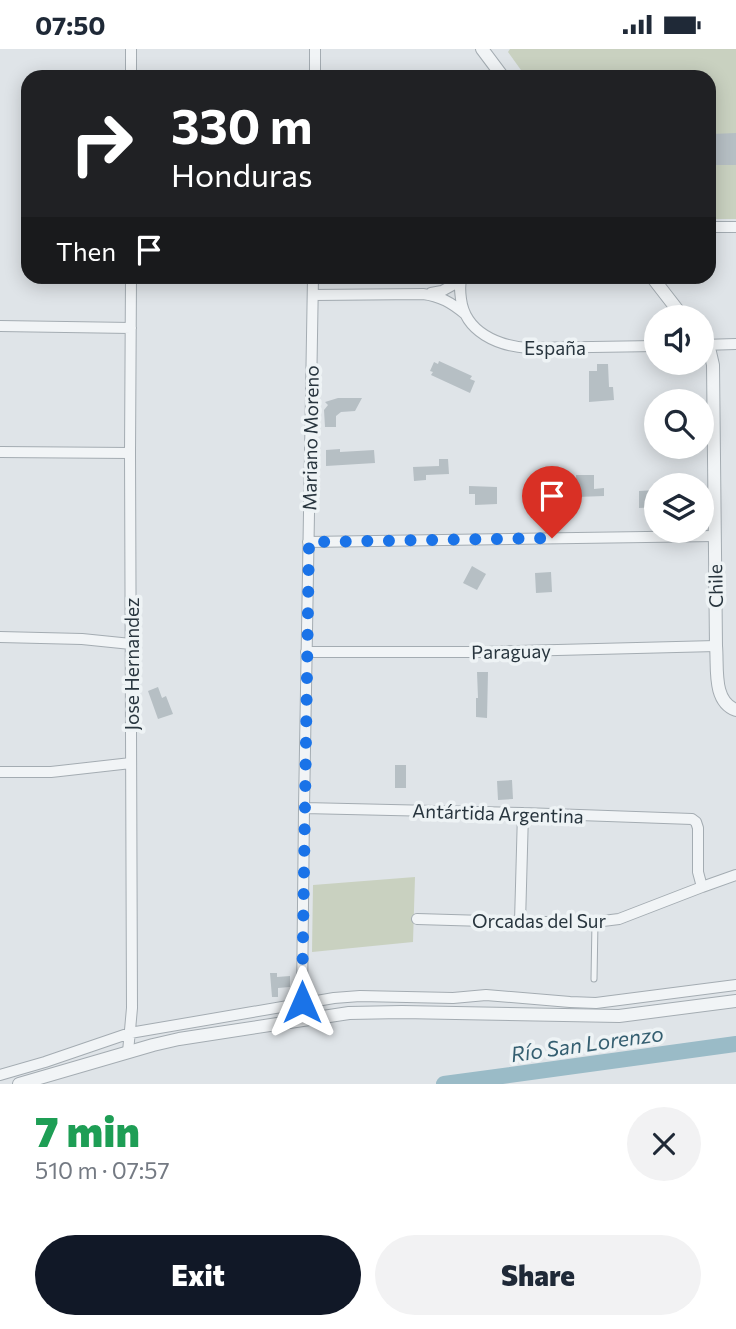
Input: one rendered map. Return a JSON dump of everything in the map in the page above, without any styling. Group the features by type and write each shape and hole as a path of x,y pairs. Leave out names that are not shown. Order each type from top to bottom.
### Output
{"street":[{"path":"131,49 131,70"},
{"path":"315,49 315,70"},
{"path":"482,49 498,70"},
{"path":"716,227 736,227"},
{"name":"Jose Hernandez","path":"128,1052 132,1008 131,284"},
{"name":"Mariano Moreno","path":"305,1019 302,1002 304,808 313,284"},
{"name":"España","path":"313,295 423,294 442,291 453,284"},
{"name":"España","path":"461,284 460,296 465,314"},
{"path":"657,284 674,305"},
{"name":"España","path":"423,294 443,299 465,314 485,336 508,345 644,346"},
{"path":"0,326 131,328"},
{"path":"714,343 736,344"},
{"name":"Chile","path":"712,375 716,646 719,687 725,704 736,710"},
{"path":"0,451 130,453"},
{"path":"309,542 715,536"},
{"path":"0,637 82,639 131,644"},
{"name":"Paraguay","path":"306,652 483,652 716,646"},
{"path":"0,772 51,772 131,763"},
{"name":"Antártida Argentina","path":"304,808 692,820 698,828 698,872 702,887"},
{"path":"520,922 523,813"},
{"name":"Orcadas del Sur","path":"417,919 595,922 627,917 736,875"},
{"path":"0,1075 130,1033 346,996 453,998 486,995 596,1003 736,985"},
{"path":"19,1084 178,1039 370,1011 619,1016 736,1001"}],"lane":[{"path":"594,979 595,922"}],"green space":[{"path":"510,49 736,49 736,219 716,219 716,70 521,70 508,52"},
{"path":"415,877 413,942 312,952 313,885"}],"building":[{"path":"736,133 736,165 716,165 716,134"},
{"path":"439,361 472,376 470,379 475,381 470,393 431,375 434,362 438,364"},
{"path":"597,364 608,364 609,387 613,387 614,400 589,402 589,371 597,371"},
{"path":"338,398 362,398 355,411 341,412 336,416 336,427 325,427 324,410 328,405 325,402"},
{"path":"340,449 340,452 374,450 375,463 326,466 326,450"},
{"path":"439,459 448,459 449,474 426,475 426,480 414,481 413,467 439,466"},
{"path":"576,475 594,475 594,489 604,488 604,496 577,497"},
{"path":"469,486 497,487 497,504 475,505 475,494 469,494"},
{"path":"639,491 644,491 644,508 639,508"},
{"path":"472,566 486,574 477,590 463,583"},
{"path":"551,572 552,592 536,593 535,573"},
{"path":"477,672 488,672 487,718 476,717"},
{"path":"158,687 162,698 166,696 173,714 158,719 148,691"},
{"path":"395,765 406,765 406,788 395,788"},
{"path":"512,780 513,799 498,800 497,781"},
{"path":"270,973 277,973 277,977 290,976 290,987 278,988 278,997 272,997"}],"waterway":[{"name":"Río San Lorenzo","path":"444,1084 736,1044"}],"route":[{"path":"302,1002 309,542 552,538"}]}
